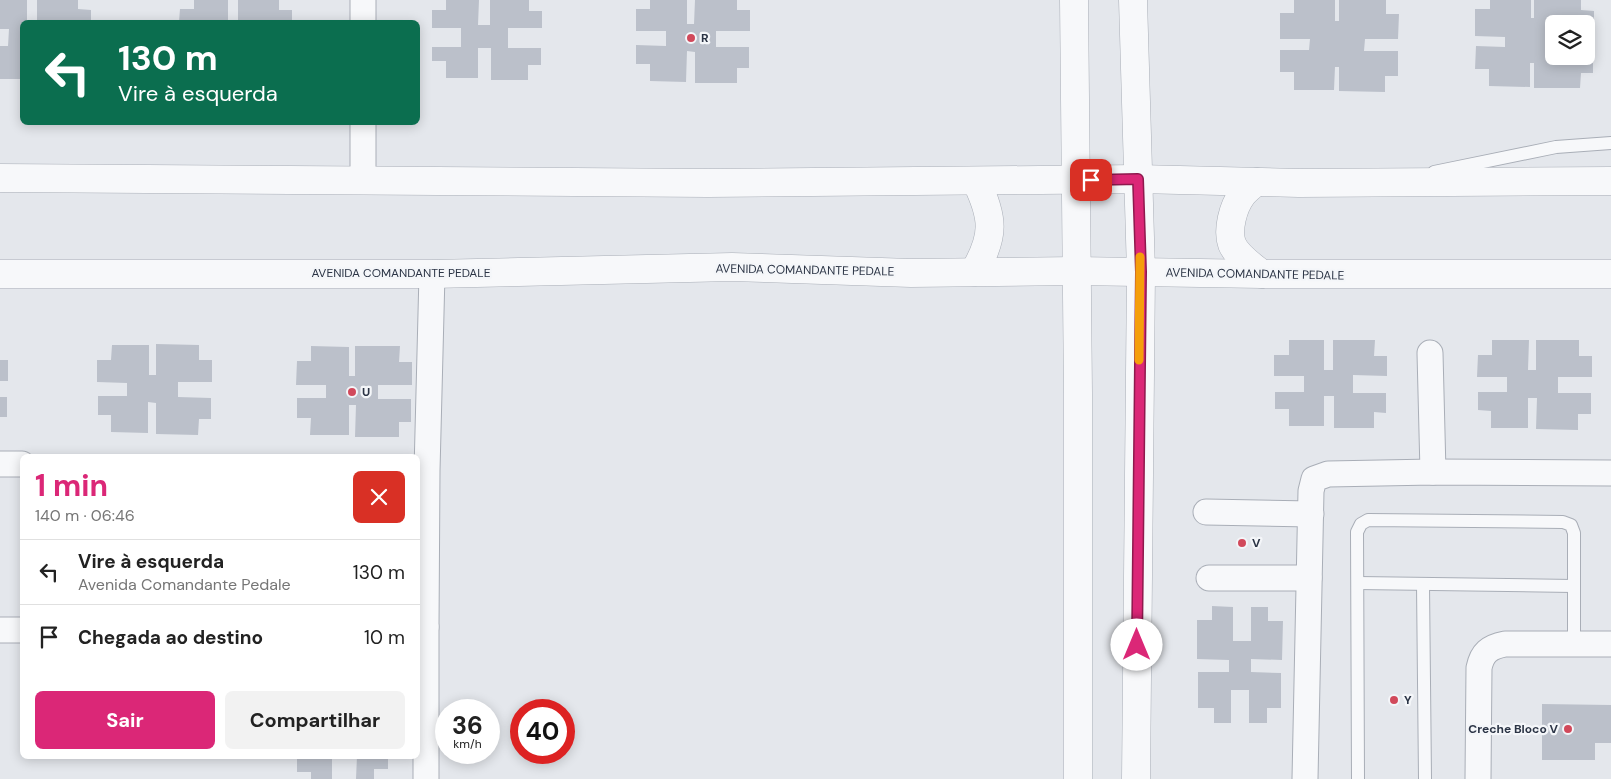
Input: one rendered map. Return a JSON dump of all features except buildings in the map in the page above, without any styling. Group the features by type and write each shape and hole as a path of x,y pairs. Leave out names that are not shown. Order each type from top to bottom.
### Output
{"street":[{"path":"364,0 364,20"},
{"path":"1074,0 1078,393 1078,779"},
{"path":"1133,0 1141,272 1136,779"},
{"path":"364,125 364,180"},
{"path":"0,178 708,183 1138,179 1299,183 1611,181"},
{"path":"974,272 983,257 990,225 989,212 976,181"},
{"path":"1256,182 1241,196 1235,208 1230,234 1232,244 1262,274"},
{"name":"AVENIDA COMANDANTE PEDALE","path":"0,274 432,274 732,267 911,273 1076,271 1262,274 1611,274"},
{"path":"426,779 422,627 422,471 432,274"},
{"path":"1430,354 1433,472"},
{"path":"0,464 20,464"},
{"path":"1305,779 1309,578 1312,484 1314,480 1328,474 1433,472 1611,473"},
{"path":"1206,512 1311,514"},
{"path":"1209,578 1309,578"},
{"path":"0,630 20,630"},
{"path":"1478,779 1479,668 1486,650 1504,644 1611,644"}],"lane":[{"path":"1392,181 1484,160 1556,147 1611,143"},
{"path":"1358,779 1358,532 1361,524 1368,520 1563,522 1571,525 1574,533 1574,644"},
{"path":"1358,583 1573,586"},
{"path":"1423,585 1425,779"}],"slow traffic":[{"path":"1139,360 1140,257"}],"place":[{"name":"R","path":"691,38"},
{"name":"U","path":"352,392"},
{"name":"V","path":"1242,543"},
{"name":"Y","path":"1394,700"},
{"name":"Creche Bloco V","path":"1568,729"}],"route":[{"path":"1091,180 1138,179 1141,272 1137,645"}]}
